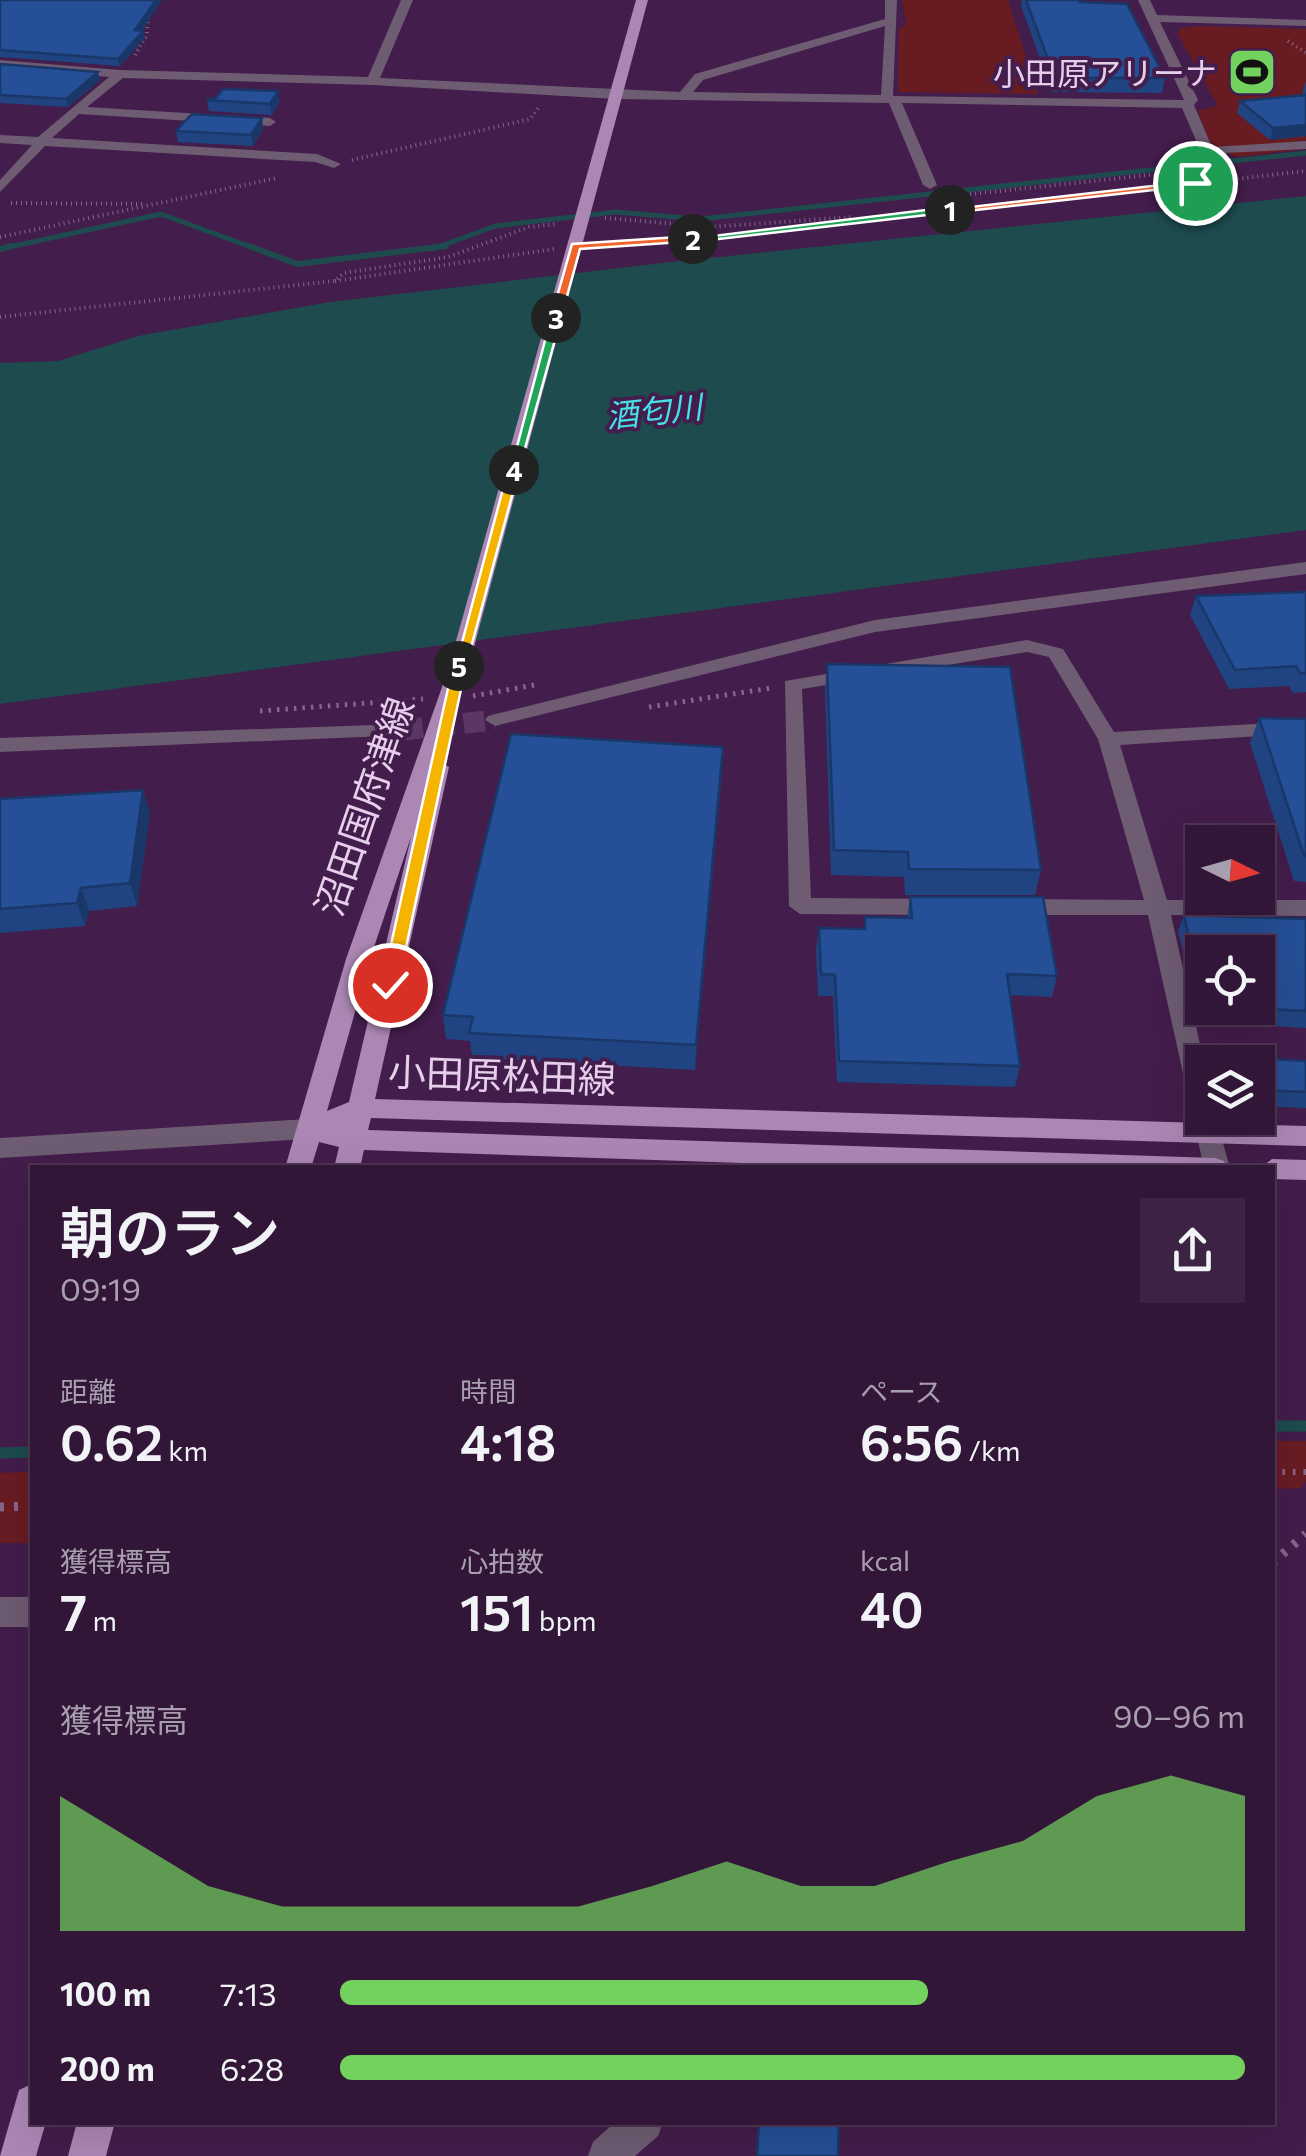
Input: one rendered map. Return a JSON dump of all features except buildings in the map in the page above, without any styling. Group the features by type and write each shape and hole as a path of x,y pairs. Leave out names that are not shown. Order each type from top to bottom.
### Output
{"main road":[{"path":"457,674 574,252 589,221 601,156 642,0"},
{"name":"沼田国府津線","path":"348,1165 419,862 457,674"},
{"name":"沼田国府津線","path":"299,1165 358,958 457,674"},
{"name":"小田原松田線","path":"308,1129 361,1108 1185,1121"},
{"name":"小田原松田線","path":"308,1129 354,1140 1124,1165"},
{"name":"小田原松田線","path":"1275,1131 1306,1136"},
{"path":"1275,1169 1306,1170"},
{"path":"18,2156 30,2111"},
{"path":"87,2156 95,2125"}],"street":[{"path":"373,81 407,0"},
{"path":"891,0 891,99 930,185"},
{"path":"0,64 120,74 373,81 616,95 1187,104 1192,100 1144,0"},
{"path":"1189,0 1194,20"},
{"path":"1154,18 1306,23"},
{"path":"683,97 699,77 891,21"},
{"path":"0,188 41,142 120,74"},
{"path":"1187,104 1207,151 1306,144"},
{"path":"76,110 270,122"},
{"path":"0,139 317,158 334,164"},
{"path":"494,720 875,626 1306,568"},
{"path":"1188,1045 1158,908 1108,739 1056,654 1027,646 792,685 800,906 1158,908 1306,908"},
{"path":"1108,739 1306,727"},
{"path":"0,745 402,730"},
{"path":"0,1148 308,1129"},
{"path":"1208,1135 1215,1165"},
{"path":"0,1612 30,1612"},
{"path":"607,2156 641,2125"}],"path":[{"path":"120,74 147,34 149,0"},
{"path":"952,195 1234,161"},
{"path":"0,317 1306,171"},
{"path":"0,203 160,204"},
{"path":"589,221 613,217 711,227 879,218"},
{"path":"334,280 344,273 448,257 529,227 562,223"},
{"path":"1275,1472 1306,1472"},
{"path":"0,1507 30,1506"},
{"path":"1275,1560 1306,1534"}],"shaded area":[{"path":"902,0 1008,0 1038,94 898,92 899,29 906,24"},
{"name":"小田原アリーナ","path":"1196,26 1306,29 1306,149 1236,157 1210,143 1198,111 1218,106 1177,33"},
{"path":"1275,1441 1306,1441 1306,1480 1301,1488 1275,1489"},
{"path":"30,1472 30,1543 0,1543 0,1473"}],"water":[{"name":"酒匂川","path":"1306,196 1306,530 0,704 0,363 58,361 138,336 330,302"}],"waterway":[{"path":"439,247 495,226 615,212 700,219 1306,153"},
{"path":"12,246 0,249 161,214 256,249"},
{"path":"249,246 297,264 439,247"},
{"path":"439,247 446,246"},
{"path":"433,249 439,247"},
{"path":"1275,1426 1306,1426"},
{"path":"0,1453 30,1452"}],"tunnel":[{"path":"402,730 495,720"}],"place":[{"name":"小田原アリーナ","path":"1252,72"}],"route":[{"path":"390,985 457,674 576,246 718,238 1195,183"}]}
